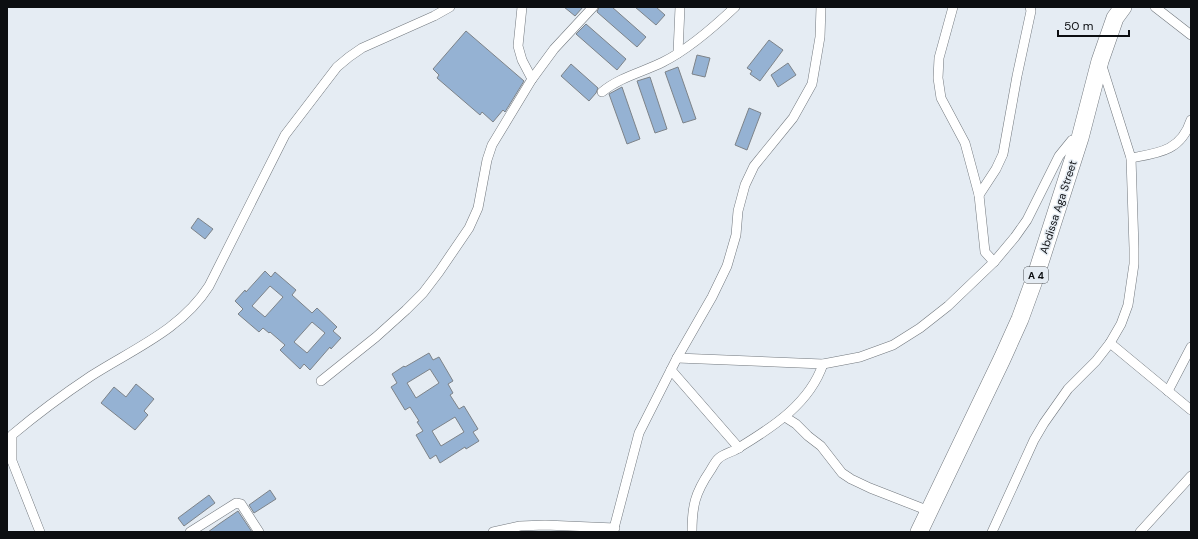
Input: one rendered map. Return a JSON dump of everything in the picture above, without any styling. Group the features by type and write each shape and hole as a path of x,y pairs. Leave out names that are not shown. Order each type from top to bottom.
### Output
{"highway":[{"name":"Abdissa Aga Street","path":"919,532 1020,319 1036,275 1080,138 1100,61 1115,18 1123,7"}],"street":[{"path":"40,532 12,461 12,435 29,420 90,376 167,330 187,314 200,300 209,286 285,135 337,67 362,48 434,16 450,7"},
{"path":"522,7 518,46 522,60 532,79"},
{"path":"321,381 376,337 406,310 423,293 454,252 469,228 478,208 486,160 492,145 532,79 554,49 593,7"},
{"path":"678,53 680,7"},
{"path":"602,92 622,79 662,63 678,53 734,7"},
{"path":"493,532 520,526 545,525 614,530 639,433 677,358 712,297 727,266 736,235 738,211 745,185 754,166 793,118 812,84 820,37 821,7"},
{"path":"953,7 939,58 938,78 941,98 965,143 979,195 985,252 994,262"},
{"path":"979,195 996,169 1003,154 1017,76 1031,11 1030,7"},
{"path":"1155,7 1191,35"},
{"path":"992,532 1034,440 1044,422 1063,395 1096,361 1110,343 1125,315 1128,305 1134,264 1131,158 1100,61"},
{"path":"1131,158 1158,153 1172,147 1190,125"},
{"path":"677,358 823,364 846,361 871,354 905,338 948,306 994,262 1027,220 1059,156 1072,140 1080,138"},
{"path":"1110,343 1191,410"},
{"path":"1168,390 1191,347"},
{"path":"692,532 692,511 696,495 702,482 718,458 739,448 785,417 817,380 823,364"},
{"path":"671,370 739,448"},
{"path":"785,417 796,424 821,446 842,473 851,479 929,511"},
{"path":"1140,532 1191,476"},
{"path":"190,532 236,503 241,504 259,532"}],"building":[{"path":"564,7 583,7 575,16"},
{"path":"599,7 612,7 646,37 637,47 597,12"},
{"path":"635,7 656,7 665,15 656,25"},
{"path":"586,24 626,59 617,70 576,34"},
{"path":"466,31 524,81 505,112 503,110 493,122 482,112 480,115 437,78 439,75 433,69"},
{"path":"769,40 783,50 760,81 750,74 752,71 747,68"},
{"path":"697,55 710,58 705,77 692,74"},
{"path":"788,63 796,75 778,87 771,75"},
{"path":"571,64 598,88 596,93 589,101 561,76"},
{"path":"678,67 696,119 683,123 665,72"},
{"path":"650,77 667,129 655,133 637,81"},
{"path":"622,87 640,139 627,144 609,94"},
{"path":"749,108 761,113 747,150 735,145"},
{"path":"198,218 213,229 205,239 191,228"},
{"path":"265,271 271,277 275,272 296,290 292,295 312,313 317,308 337,327 333,331 341,338 331,349 330,347 310,370 304,364 300,369 280,350 285,345 263,328 259,332 238,314 243,309 235,301 245,290 246,292","holes":["270,286 283,297 265,317 252,306","312,322 325,333 307,353 294,342"]},
{"path":"429,353 433,360 439,357 453,381 448,384 453,393 450,395 459,409 464,406 478,429 473,432 479,441 466,449 465,447 440,463 436,455 430,459 416,435 423,431 417,422 419,421 410,407 405,410 391,387 397,383 392,374 404,366 405,367","holes":["430,369 439,383 416,398 407,383","455,417 464,432 441,446 432,431"]},
{"path":"136,384 154,399 144,411 148,415 135,430 101,403 114,387 126,397"},
{"path":"270,490 276,499 254,513 249,505"},
{"path":"209,495 215,503 184,526 178,518"},
{"path":"238,511 252,532 208,532 219,524"}]}
